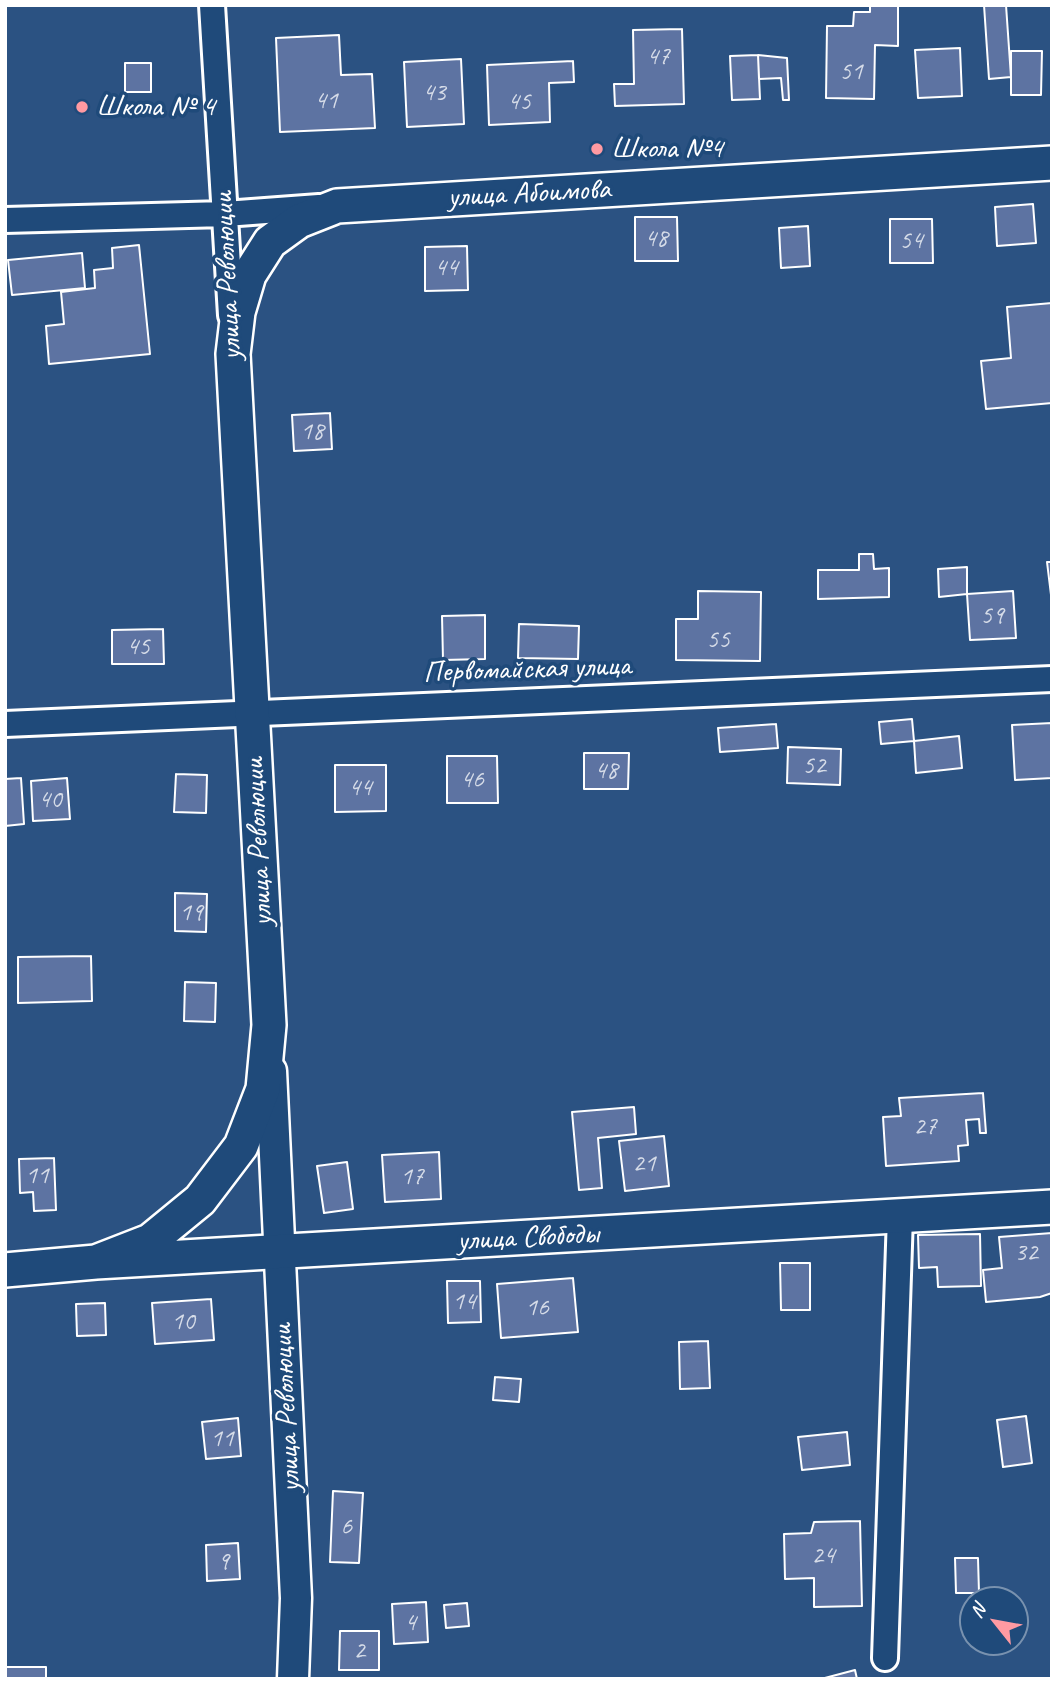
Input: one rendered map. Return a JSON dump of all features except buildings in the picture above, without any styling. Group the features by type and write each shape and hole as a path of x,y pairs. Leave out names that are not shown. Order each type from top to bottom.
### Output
{"main road":[{"name":"улица Абоимова","path":"337,206 1052,163"},
{"path":"233,354 238,312 249,275 270,242 299,221 337,206"},
{"name":"улица Революции","path":"233,354 268,1025"},
{"path":"96,1262 150,1241 200,1200 241,1146 263,1089 268,1025"},
{"name":"улица Свободы","path":"5,1270 96,1262 1052,1207"}],"street":[{"name":"улица Революции","path":"212,5 233,354"},
{"name":"улица Абоимова","path":"5,220 225,214 337,206"},
{"name":"Первомайская улица","path":"5,724 1052,679"},
{"name":"улица Революции","path":"268,1025 296,1598 293,1679"},
{"path":"885,1658 900,1216"}],"place":[{"name":"Школа № 4","path":"82,107"},
{"name":"Школа №4","path":"597,149"}]}
